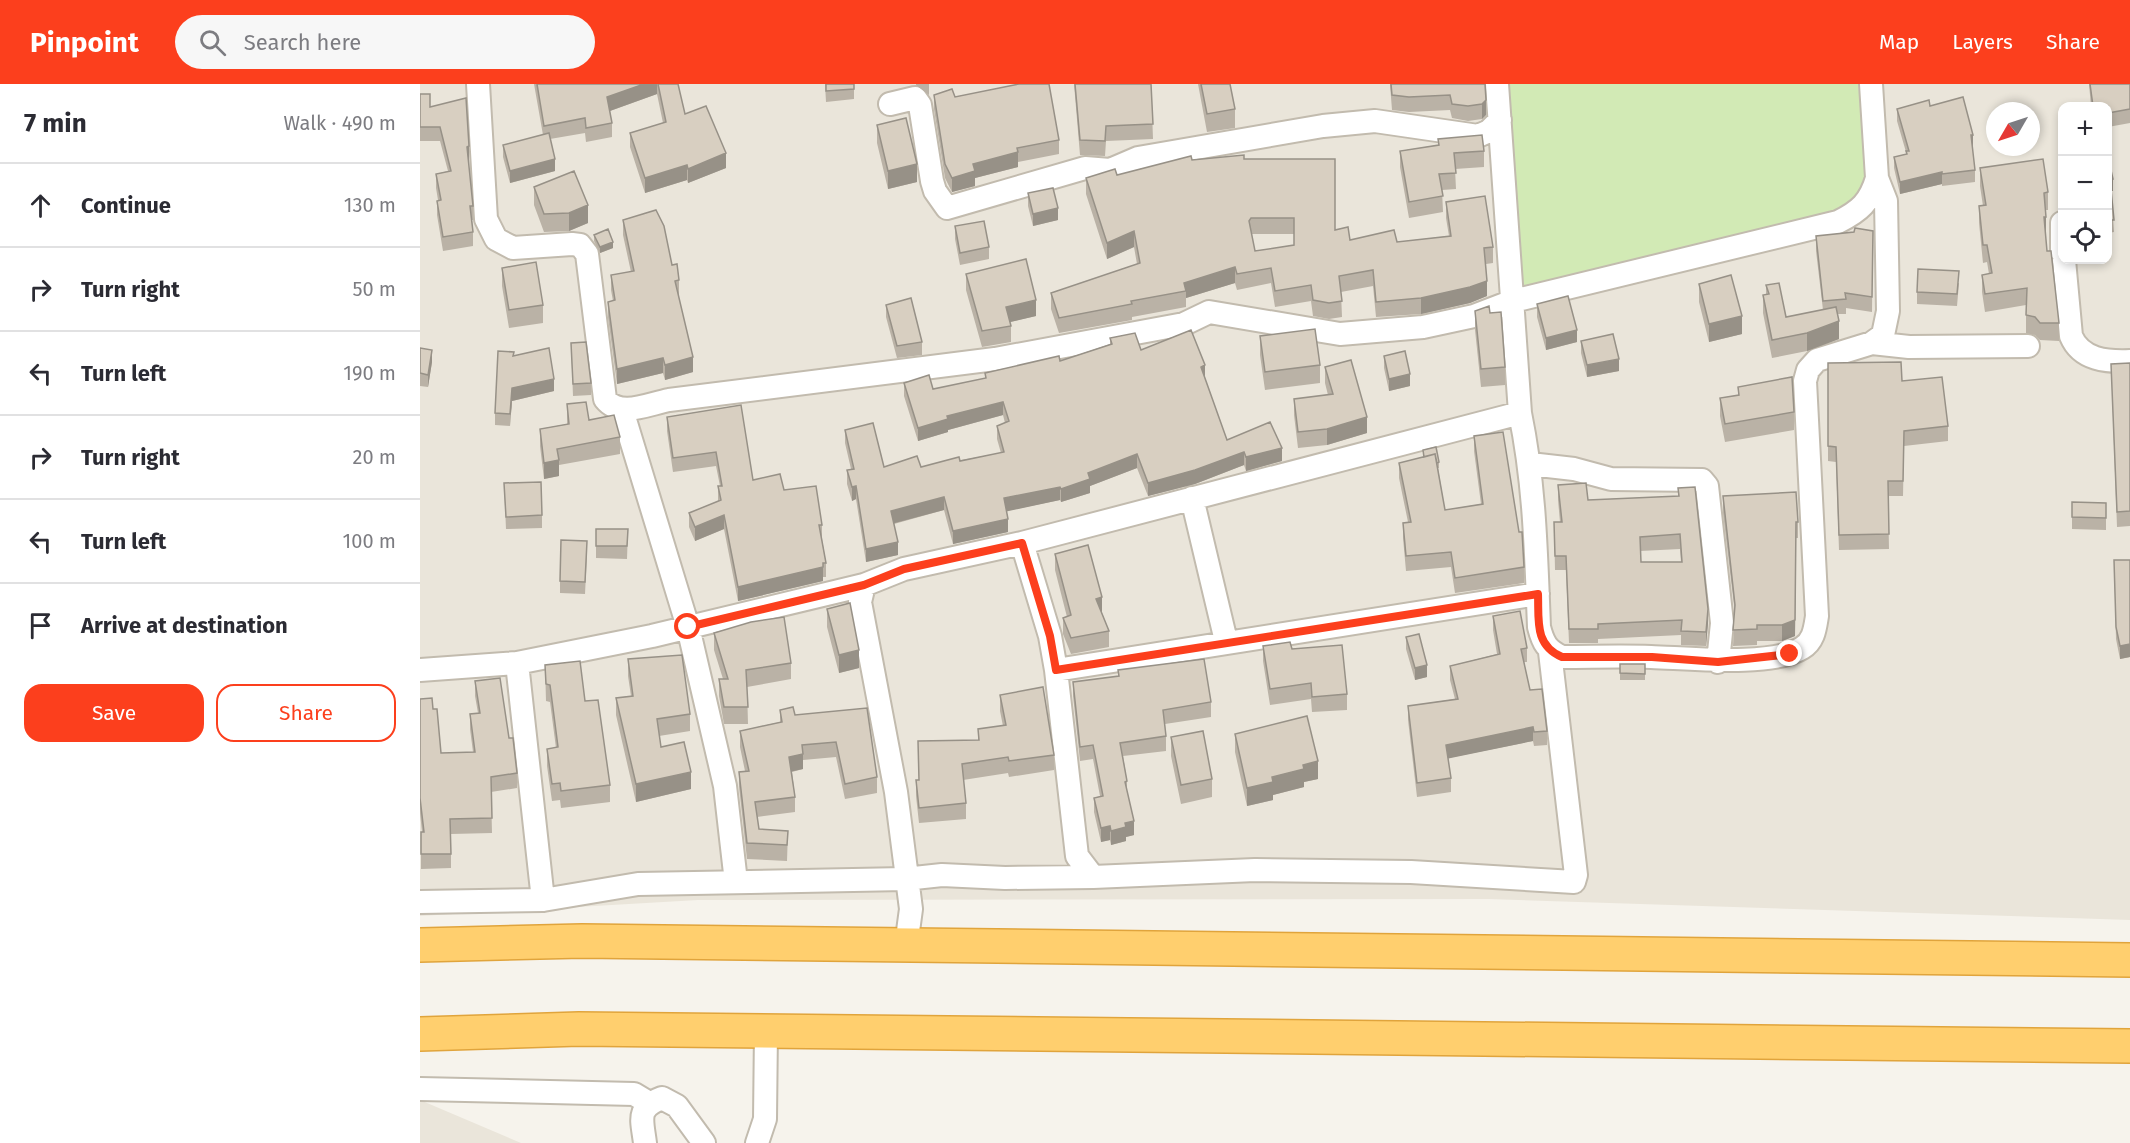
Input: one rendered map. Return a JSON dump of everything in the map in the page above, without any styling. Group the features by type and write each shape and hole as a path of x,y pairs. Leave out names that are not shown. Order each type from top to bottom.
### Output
{"highway":[{"path":"420,945 582,941 2130,960"},
{"path":"420,1034 579,1029 766,1030 2130,1046"}],"street":[{"path":"478,84 486,219 496,239 513,248 572,244 580,245 587,254 605,399 612,408 622,410 669,400 994,359 1184,324 1209,312 1340,334 1423,327 1474,316 1514,301 1838,222 1859,212 1872,197 1877,178"},
{"path":"420,902 543,900 638,884 905,879 942,875 1062,878 1255,870 1411,872 1574,882 1576,874 1550,652 1543,641 1539,627 1537,533 1530,464 1520,413 1514,301 1497,84"},
{"path":"1550,652 1562,657 1652,657 1718,662 1790,654 1804,647 1814,634 1817,616 1804,381 1808,370 1817,360 1872,343 1883,335 1888,311 1886,201 1877,178 1871,84"},
{"path":"891,104 915,98 920,105 932,182 935,191 947,208 1085,168 1110,170 1138,158 1323,126 1391,121 1478,136 1490,131 1500,120"},
{"path":"2064,264 2071,336 2075,346 2088,355 2109,362 2130,361"},
{"path":"1872,343 1909,347 2028,346"},
{"path":"622,410 688,627 725,786 736,882"},
{"path":"420,670 517,663 688,627 864,585 904,569 1022,543 1520,413"},
{"path":"1530,464 1574,469 1611,479 1702,480 1707,486 1722,623 1718,662"},
{"path":"1192,498 1226,641"},
{"path":"1022,543 1050,636 1056,670 1077,856 1093,877"},
{"path":"864,585 860,602 896,792 905,879 911,909 906,946"},
{"path":"1056,670 1226,641 1538,594"},
{"path":"517,663 543,900"},
{"path":"1062,878 1077,856"},
{"path":"757,1143 765,1119 766,1030"},
{"path":"420,1089 634,1094 649,1103"},
{"path":"645,1143 641,1115 649,1103 662,1098 677,1106 704,1143"}],"shaded area":[{"path":"420,84 2130,84 2130,920 1489,899 698,900 420,916"},
{"path":"420,1100 521,1143 420,1143"}],"green space":[{"path":"1509,84 1858,84 1869,151 1870,168 1867,184 1860,198 1848,208 1822,218 1522,288"}],"building":[{"path":"537,84 644,84 607,97 612,123 586,128 585,118 544,126"},
{"path":"658,84 678,84 685,114 706,106 726,153 688,169 687,165 645,178 630,133 666,122"},
{"path":"826,84 854,84 854,89 826,91"},
{"path":"1019,84 1049,84 1059,140 1017,148 1018,152 973,164 975,171 952,178 945,164 934,95 952,89 955,97"},
{"path":"1075,84 1151,84 1153,124 1106,126 1105,141 1080,140"},
{"path":"1201,84 1230,84 1235,109 1207,114"},
{"path":"1391,84 1485,84 1486,100 1482,104 1468,106 1452,104 1450,95 1409,97 1392,95"},
{"path":"2090,84 2130,84 2130,109 2112,112 2112,102 2092,102"},
{"path":"420,94 430,94 430,107 466,98 473,232 443,237 437,201 441,200 436,174 451,171 440,127 420,127"},
{"path":"1963,97 1973,135 1971,135 1975,170 1942,174 1942,172 1900,182 1894,157 1907,154 1906,151 1909,151 1897,109 1929,100 1930,106"},
{"path":"906,118 917,164 888,171 877,125"},
{"path":"549,133 555,159 510,171 503,145"},
{"path":"1482,135 1484,151 1454,153 1456,173 1439,174 1443,196 1409,202 1400,151 1439,145 1438,139"},
{"path":"1244,155 1244,159 1335,159 1335,230 1348,227 1350,240 1394,230 1397,242 1451,236 1446,202 1485,196 1493,247 1484,248 1487,281 1421,298 1376,302 1373,270 1339,276 1342,301 1329,303 1313,300 1311,285 1275,291 1271,268 1237,274 1235,267 1184,283 1186,291 1059,318 1051,293 1140,263 1134,231 1107,243 1086,178 1115,169 1117,175 1191,156 1192,160","holes":["1251,218 1294,218 1294,245 1255,251 1249,221"]},
{"path":"2043,159 2048,192 2044,193 2047,251 2051,251 2059,323 2040,323 2035,317 2026,315 2027,288 1985,294 1982,275 1992,273 1987,245 1983,245 1979,206 1986,205 1980,168"},
{"path":"574,171 588,205 569,213 544,214 534,187"},
{"path":"1053,188 1058,208 1033,214 1028,193"},
{"path":"656,210 664,226 672,265 677,264 679,280 675,281 693,357 665,365 663,358 617,369 608,302 615,300 611,275 634,271 623,220"},
{"path":"984,221 989,247 960,253 955,226"},
{"path":"1855,228 1873,231 1872,297 1845,293 1846,299 1823,301 1816,236 1854,232"},
{"path":"608,229 613,242 600,247 594,235"},
{"path":"1026,259 1036,300 1006,307 1011,326 982,331 966,274"},
{"path":"536,262 543,305 509,310 502,268"},
{"path":"1918,269 1959,271 1957,294 1917,292"},
{"path":"1731,275 1742,316 1709,324 1699,284"},
{"path":"1779,283 1786,317 1836,307 1839,321 1807,333 1772,340 1763,295 1769,294 1766,285"},
{"path":"1568,296 1577,330 1546,338 1537,304"},
{"path":"911,298 922,342 897,346 886,305"},
{"path":"1489,306 1490,313 1501,312 1505,367 1481,369 1475,311"},
{"path":"1315,329 1320,365 1265,372 1260,336"},
{"path":"1191,330 1205,365 1201,367 1227,440 1270,422 1282,448 1246,457 1244,452 1195,470 1148,483 1137,454 1088,473 1090,479 1061,489 1060,487 1004,498 1008,519 953,531 944,497 891,511 898,542 866,549 856,486 852,487 847,470 854,469 845,430 873,423 884,467 917,456 921,467 959,457 960,461 1004,452 997,426 1009,421 1003,402 947,416 948,419 918,428 904,383 929,375 933,389 986,378 985,373 1059,356 1060,361 1112,344 1110,338 1135,333 1141,350"},
{"path":"1613,334 1619,359 1587,365 1581,341"},
{"path":"586,342 591,383 573,384 571,343"},
{"path":"420,348 432,350 428,375 420,373"},
{"path":"549,348 554,379 512,388 510,414 495,413 498,351 514,352 513,356"},
{"path":"1405,351 1410,374 1389,379 1384,356"},
{"path":"1351,360 1367,417 1327,429 1298,432 1294,399 1333,394 1325,367"},
{"path":"1901,362 1902,381 1942,377 1948,426 1904,431 1903,481 1888,481 1889,534 1839,535 1836,447 1828,446 1828,363"},
{"path":"2130,363 2130,511 2117,512 2111,364"},
{"path":"1792,377 1794,412 1725,424 1720,398 1739,395 1738,387"},
{"path":"586,402 589,420 614,415 620,437 557,449 559,460 544,463 540,429 569,424 567,404"},
{"path":"741,405 753,480 780,474 784,490 816,486 822,525 819,525 826,563 823,563 823,567 738,587 724,515 695,527 689,513 721,500 718,486 722,486 716,452 673,458 667,417"},
{"path":"1503,432 1519,532 1522,532 1524,567 1455,578 1451,552 1406,556 1403,523 1411,522 1399,463 1435,454 1445,510 1483,504 1474,436"},
{"path":"1436,447 1439,462 1437,463 1435,454 1424,457 1423,450"},
{"path":"541,482 542,515 506,517 504,483"},
{"path":"1586,483 1588,500 1679,496 1678,488 1695,487 1708,609 1706,632 1681,631 1682,620 1598,624 1598,629 1569,629 1566,556 1555,556 1554,522 1562,522 1558,485","holes":["1680,534 1682,562 1641,562 1640,537"]},
{"path":"1796,492 1798,522 1796,522 1795,620 1782,625 1757,625 1757,629 1733,630 1735,605 1723,496"},
{"path":"2072,502 2106,503 2106,518 2072,517"},
{"path":"596,529 628,529 627,546 596,546"},
{"path":"561,540 587,541 585,582 560,581"},
{"path":"1088,545 1102,597 1096,599 1109,631 1071,638 1063,618 1071,615 1055,554"},
{"path":"2114,560 2130,560 2130,644 2120,646 2116,627"},
{"path":"850,603 859,650 839,655 827,609"},
{"path":"1520,611 1527,648 1521,649 1530,690 1542,689 1547,731 1534,732 1533,727 1446,745 1451,778 1417,783 1408,706 1458,699 1450,666 1500,654 1493,616"},
{"path":"784,617 791,663 746,670 748,707 724,707 719,679 728,679 714,633 751,622"},
{"path":"1419,634 1427,665 1415,668 1406,637"},
{"path":"1290,642 1292,649 1342,645 1347,694 1312,697 1311,683 1270,689 1263,646"},
{"path":"682,655 690,714 657,719 661,747 684,742 691,772 636,784 616,698 633,696 628,659"},
{"path":"1204,659 1211,702 1163,710 1166,736 1120,743 1127,781 1125,782 1134,821 1125,823 1126,827 1111,831 1110,826 1101,828 1094,798 1103,796 1093,745 1080,747 1073,682 1119,676 1118,670"},
{"path":"580,661 585,701 598,700 610,785 561,791 560,783 552,784 547,749 558,747 550,685 546,684 545,665"},
{"path":"1620,664 1645,664 1645,674 1620,673"},
{"path":"500,678 509,738 513,738 517,773 491,777 492,818 450,819 451,854 421,854 421,832 424,832 420,798 420,699 432,698 433,709 437,709 441,753 475,752 470,714 480,713 475,681"},
{"path":"1043,687 1054,755 1009,761 1008,757 962,764 966,803 919,808 916,780 919,780 918,741 979,740 978,729 1006,725 1000,695"},
{"path":"793,707 795,715 867,708 877,777 845,784 836,742 802,745 803,754 789,757 795,797 755,802 759,829 788,831 787,845 747,843 739,772 749,771 740,731 782,722 780,710"},
{"path":"1307,716 1318,761 1303,765 1304,769 1272,777 1273,782 1247,788 1235,734"},
{"path":"1203,731 1212,779 1181,785 1171,737"}],"route":[{"path":"688,627 864,585 904,569 1022,543 1050,636 1056,670 1226,641 1538,594 1539,627 1543,641 1550,652 1562,657 1652,657 1718,662 1790,654"}]}
